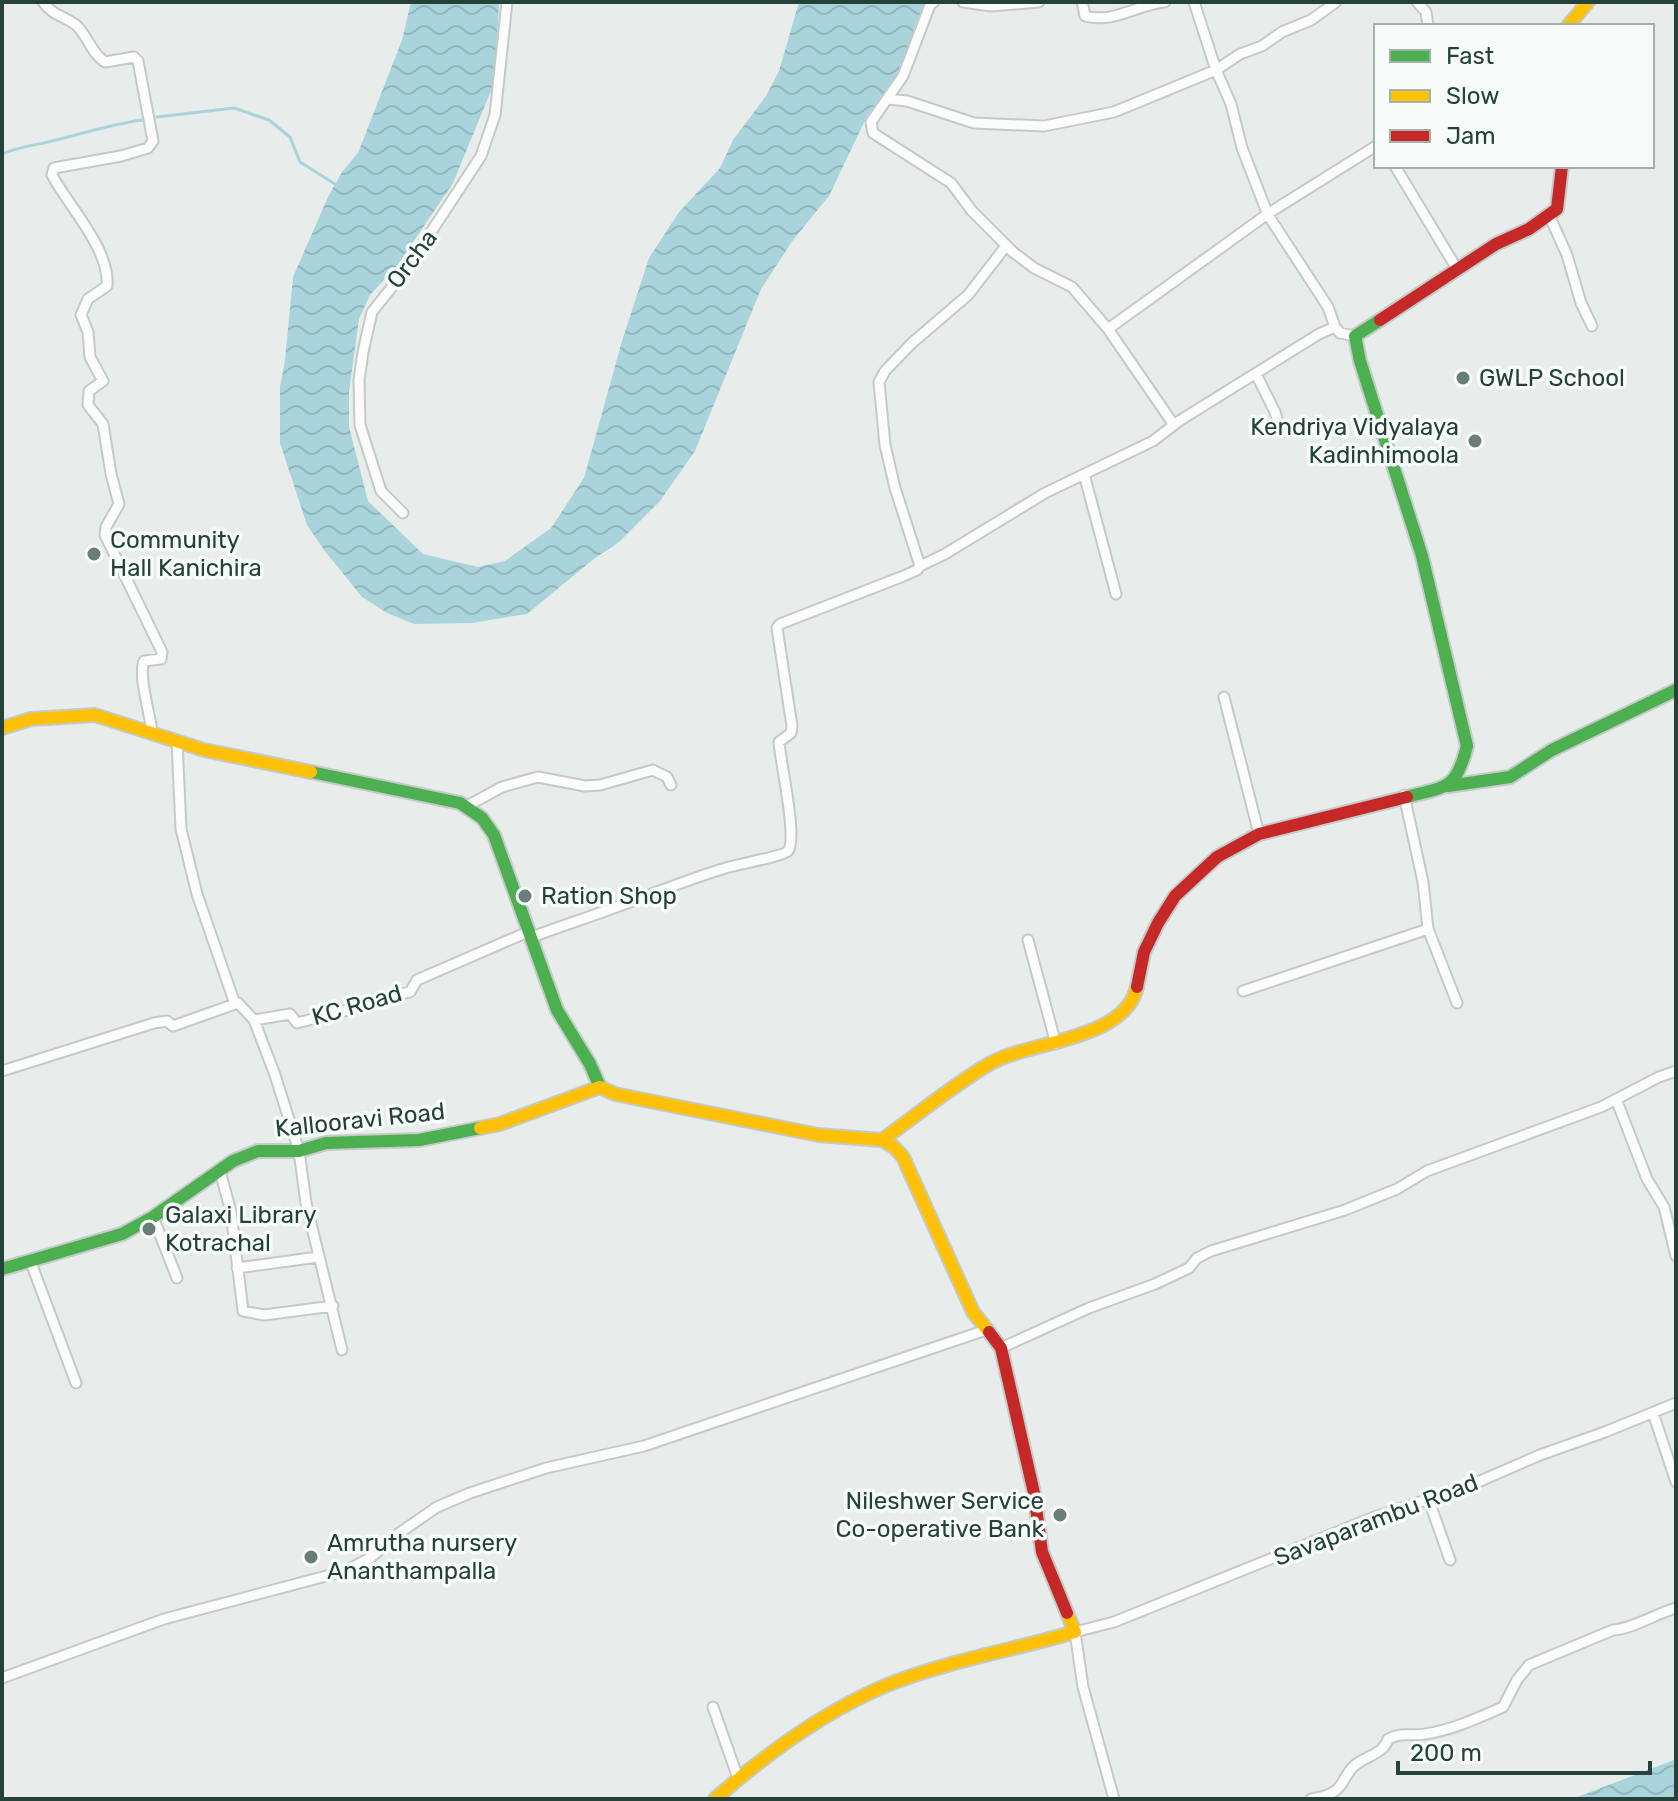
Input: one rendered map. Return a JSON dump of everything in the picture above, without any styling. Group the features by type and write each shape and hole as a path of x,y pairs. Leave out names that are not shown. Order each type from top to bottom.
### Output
{"main road":[{"path":"1570,24 1588,2"},
{"path":"1448,786 1461,771 1467,746 1422,556 1360,361 1355,336 1496,244 1529,229 1557,209 1562,168"},
{"path":"882,1140 989,1064 1015,1052 1056,1044 1107,1024 1126,1011 1134,1000 1144,952 1175,896 1217,857 1259,834 1404,795 1510,777 1552,750 1676,690"},
{"path":"2,728 31,719 95,715 204,750 438,797 465,807 482,818 494,835 557,1010 590,1064 600,1087 615,1094 774,1127 818,1135 882,1140 903,1157 973,1312 1001,1348 1034,1493 1042,1552 1075,1632 960,1663 865,1695 791,1737 715,1799"},
{"name":"Kallooravi Road","path":"2,1269 122,1234 153,1217 233,1161 258,1151 299,1151 326,1143 419,1140 500,1124 600,1087"}],"street":[{"path":"43,2 51,12 76,25 97,57 105,62 134,57 138,61 153,141 148,148 121,156 54,168 52,175 80,217 108,272 107,286 88,299 81,315 88,332 90,357 103,381 89,391 88,405 103,424 119,504 105,535 162,652 161,659 144,661 140,671 152,732"},
{"name":"Orcha","path":"403,513 381,491 360,425 359,380 369,324 377,304 408,267 481,156 495,115 507,2"},
{"path":"934,2 930,5 903,76 871,122 873,133 951,183 972,211 1006,246 1034,268 1072,287 1108,329 1174,425"},
{"path":"963,2 991,6 1039,2"},
{"path":"1082,2 1085,16 1091,18 1122,16 1154,3 1165,2"},
{"path":"1194,2 1216,70 1231,104 1242,148 1268,215 1328,307 1335,327 1340,333 1355,336"},
{"path":"888,99 907,101 974,123 1044,126 1114,112 1216,70 1240,54 1311,20 1336,2"},
{"path":"1417,2 1426,12 1428,24"},
{"path":"1108,329 1268,215 1374,147"},
{"path":"1396,168 1457,269"},
{"path":"1549,215 1592,326"},
{"path":"920,566 885,445 879,382 885,371 912,343 968,295 1006,246"},
{"path":"531,934 622,905 671,885 789,850 789,813 779,742 791,733 792,726 777,628 780,624 917,570 1023,504 1153,441 1319,334 1335,327"},
{"path":"1256,374 1275,412 1281,432"},
{"path":"1084,474 1116,594"},
{"path":"1224,697 1259,834"},
{"path":"177,741 181,829 197,894 235,1004 254,1020 275,1075 299,1151 306,1203 342,1350"},
{"path":"465,807 502,787 538,777 585,786 600,785 653,770 667,777 671,785"},
{"path":"1404,795 1423,882 1428,929 1457,1003"},
{"path":"1243,991 1428,929"},
{"name":"KC Road","path":"254,1020 290,1014 297,1023 355,1008 375,999 410,992 417,980 531,934"},
{"path":"1028,940 1056,1044"},
{"path":"2,1071 154,1023 167,1021 173,1026 235,1004"},
{"path":"1001,1348 1089,1308 1155,1284 1189,1268 1197,1258 1211,1251 1345,1210 1397,1189 1427,1171 1616,1099 1676,1071"},
{"path":"1616,1099 1647,1179 1664,1207 1676,1256"},
{"path":"220,1171 231,1212 243,1311 264,1315 333,1306"},
{"path":"153,1217 177,1278"},
{"path":"237,1268 318,1257"},
{"path":"30,1260 76,1383"},
{"path":"2,1678 164,1619 345,1571 370,1558 437,1507 470,1493 546,1468 644,1446 986,1330"},
{"name":"Savaparambu Road","path":"1075,1632 1114,1622 1372,1518 1471,1485 1676,1403"},
{"path":"1653,1413 1676,1482"},
{"path":"1428,1498 1450,1560"},
{"path":"1311,1799 1338,1790 1345,1775 1356,1764 1386,1746 1388,1739 1402,1733 1422,1735 1457,1726 1503,1707 1529,1665 1560,1650 1676,1608"},
{"path":"1075,1632 1083,1687 1114,1799"},
{"path":"713,1707 738,1778"}],"water":[{"path":"411,2 499,2 495,81 453,183 397,266 370,295 359,319 349,392 349,427 368,501 423,554 478,567 505,561 551,528 584,478 649,258 679,212 720,168 733,140 766,96 779,71 799,2 928,2 902,69 867,116 829,196 793,240 761,289 695,451 660,501 619,542 527,614 472,623 414,624 387,613 362,597 307,525 280,443 280,387 293,277 328,197 342,172 358,153 402,40"},
{"path":"1676,1759 1676,1799 1572,1799 1666,1763"}],"waterway":[{"path":"157,117 234,108 269,120 290,137 300,162 335,184"},
{"path":"2,154 142,120"}],"traffic: fast":[{"path":"1380,320 1355,336 1360,361 1422,556 1467,746 1454,779 1441,788 1407,797"},
{"path":"1448,786 1510,777 1552,750 1676,690"},
{"path":"311,772 460,803 482,818 494,835 557,1010 590,1064 600,1087"},
{"path":"2,1269 122,1234 153,1217 233,1161 258,1151 299,1151 326,1143 419,1140 480,1128"}],"traffic: slow":[{"path":"1570,24 1588,2"},
{"path":"2,728 31,719 95,715 204,750 311,772"},
{"path":"882,1140 989,1064 1006,1056 1073,1037 1114,1019 1129,1005 1137,987"},
{"path":"600,1087 615,1094 818,1135 882,1140 894,1147 903,1157 973,1312 989,1332"},
{"path":"480,1128 500,1124 600,1087"},
{"path":"715,1799 775,1750 840,1708 910,1677 1075,1632 1067,1613"}],"traffic: jam":[{"path":"1380,320 1496,244 1529,229 1557,209 1562,168"},
{"path":"1137,987 1144,952 1158,923 1175,896 1217,857 1259,834 1407,797"},
{"path":"989,1332 1001,1348 1034,1493 1042,1552 1067,1613"}],"place":[{"name":"GWLP School","path":"1463,378"},
{"name":"Kendriya Vidyalaya Kadinhimoola","path":"1475,441"},
{"name":"Community Hall Kanichira","path":"94,554"},
{"name":"Ration Shop","path":"525,896"},
{"name":"Galaxi Library Kotrachal","path":"149,1229"},
{"name":"Nileshwer Service Co-operative Bank","path":"1060,1515"},
{"name":"Amrutha nursery Ananthampalla","path":"311,1557"}]}
